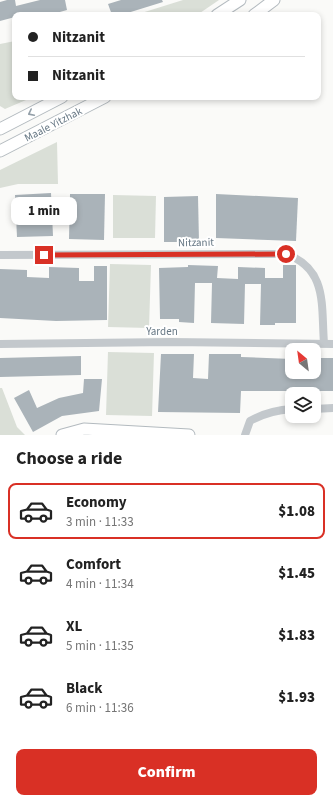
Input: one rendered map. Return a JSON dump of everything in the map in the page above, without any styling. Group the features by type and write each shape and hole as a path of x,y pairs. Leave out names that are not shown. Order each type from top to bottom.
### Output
{"main road":[{"path":"222,12 240,0"},
{"path":"258,12 274,0"},
{"name":"Maale Yitzhak","path":"0,129 56,100"},
{"name":"Maale Yitzhak","path":"0,151 99,100"},
{"path":"62,435 84,429 189,435"},
{"path":"96,435 111,431"}],"street":[{"name":"Nitzanit","path":"0,256 286,254 304,262 317,279 320,288 324,343"},
{"name":"Yarden","path":"0,344 171,342 333,344"},
{"path":"321,408 333,408"},
{"path":"245,435 250,420 266,412 285,410"}],"shaded area":[{"path":"183,0 219,0 201,12 145,12"},
{"path":"12,42 12,100 26,100 5,109 0,106 0,44"},
{"path":"57,142 58,184 18,184 0,188 0,170"},
{"path":"113,195 156,196 155,238 113,238"},
{"path":"110,264 151,265 149,328 108,327"},
{"path":"108,352 154,353 152,416 106,415"},
{"path":"0,388 2,388 17,427 25,435 0,435"}],"building":[{"path":"15,0 16,6 40,0 65,0 67,10 60,12 12,12 12,18 0,21 0,2"},
{"path":"121,0 162,0 163,2 131,12 111,12 108,4"},
{"path":"51,193 53,236 17,237 15,195"},
{"path":"70,194 105,194 104,240 69,239"},
{"path":"216,194 298,198 296,241 216,238"},
{"path":"198,196 199,242 164,242 164,197"},
{"path":"188,265 218,266 217,278 238,279 238,267 265,268 265,278 283,278 283,265 296,265 296,323 260,325 261,284 245,284 244,324 211,323 212,283 195,283 194,323 179,322 179,319 160,319 159,268 188,267"},
{"path":"94,266 107,266 107,320 56,321 0,318 0,269 27,270 27,277 49,278 49,267 79,268 79,281 94,281"},
{"path":"161,354 194,354 193,378 208,379 209,354 241,354 241,357 285,359 285,379 321,379 321,358 333,358 333,391 321,391 321,387 285,387 285,391 241,391 240,413 158,412"},
{"path":"81,356 81,375 0,377 0,358"},
{"path":"84,379 102,379 99,411 62,416 33,432 14,398 29,390 37,408 59,398 83,393"}],"route":[{"path":"44,255 286,254"}]}
